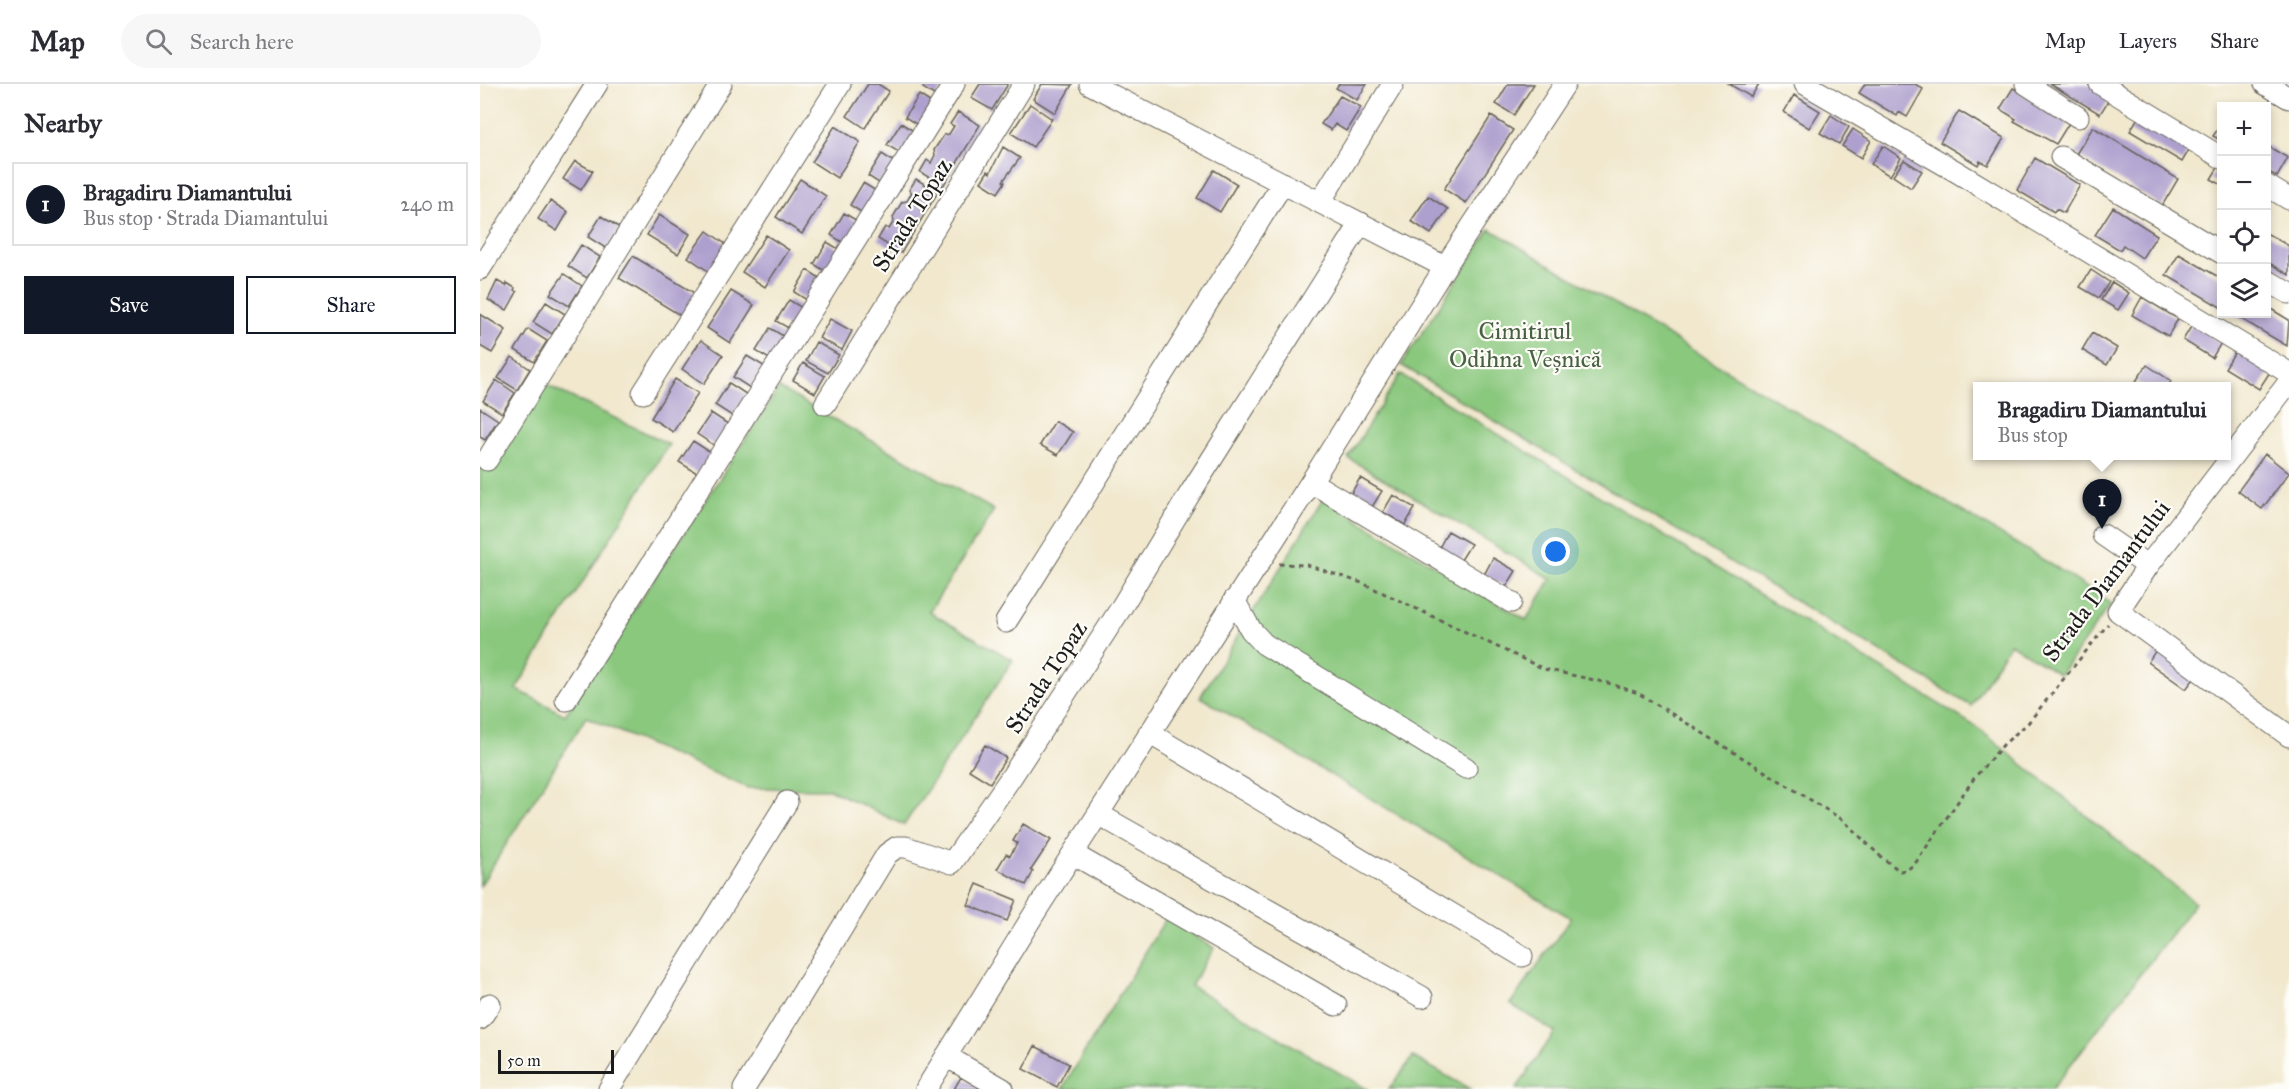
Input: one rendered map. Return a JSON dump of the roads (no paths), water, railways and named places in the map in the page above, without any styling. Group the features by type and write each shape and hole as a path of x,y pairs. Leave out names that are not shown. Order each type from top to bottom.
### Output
{"street":[{"path":"480,269 597,84"},
{"path":"487,460 721,84"},
{"path":"643,393 840,84"},
{"path":"566,700 954,84"},
{"name":"Strada Topaz","path":"825,404 1024,84"},
{"path":"1090,84 1445,267"},
{"path":"1320,202 1394,84"},
{"path":"926,1089 1072,854 1311,482 1445,267 1565,84"},
{"path":"1805,84 1957,172 2289,373"},
{"path":"2026,84 2078,117"},
{"path":"2100,84 2219,156"},
{"path":"2265,84 2289,98"},
{"path":"2061,157 2217,250"},
{"path":"1006,622 1283,183"},
{"path":"2271,188 2289,199"},
{"name":"Strada Topaz","path":"744,1089 887,854 897,847 906,847 952,863 1012,776 1121,608 1189,495 1361,223"},
{"path":"2271,283 2289,293"},
{"name":"Strada Diamantului","path":"2289,382 2279,412 2148,566 2118,611 2289,736"},
{"path":"1311,482 1511,602"},
{"path":"2103,535 2148,566"},
{"path":"1234,600 1251,630 1264,644 1466,768"},
{"path":"1149,734 1522,956"},
{"path":"609,1089 787,802"},
{"path":"1098,814 1422,997"},
{"path":"1072,854 1335,1005"},
{"path":"946,1056 1003,1089"}],"place":[{"name":"Bragadiru Diamantului","path":"2102,529"}],"park label":[{"name":"Cimitirul Odihna Veșnică","path":"1525,345"}]}
